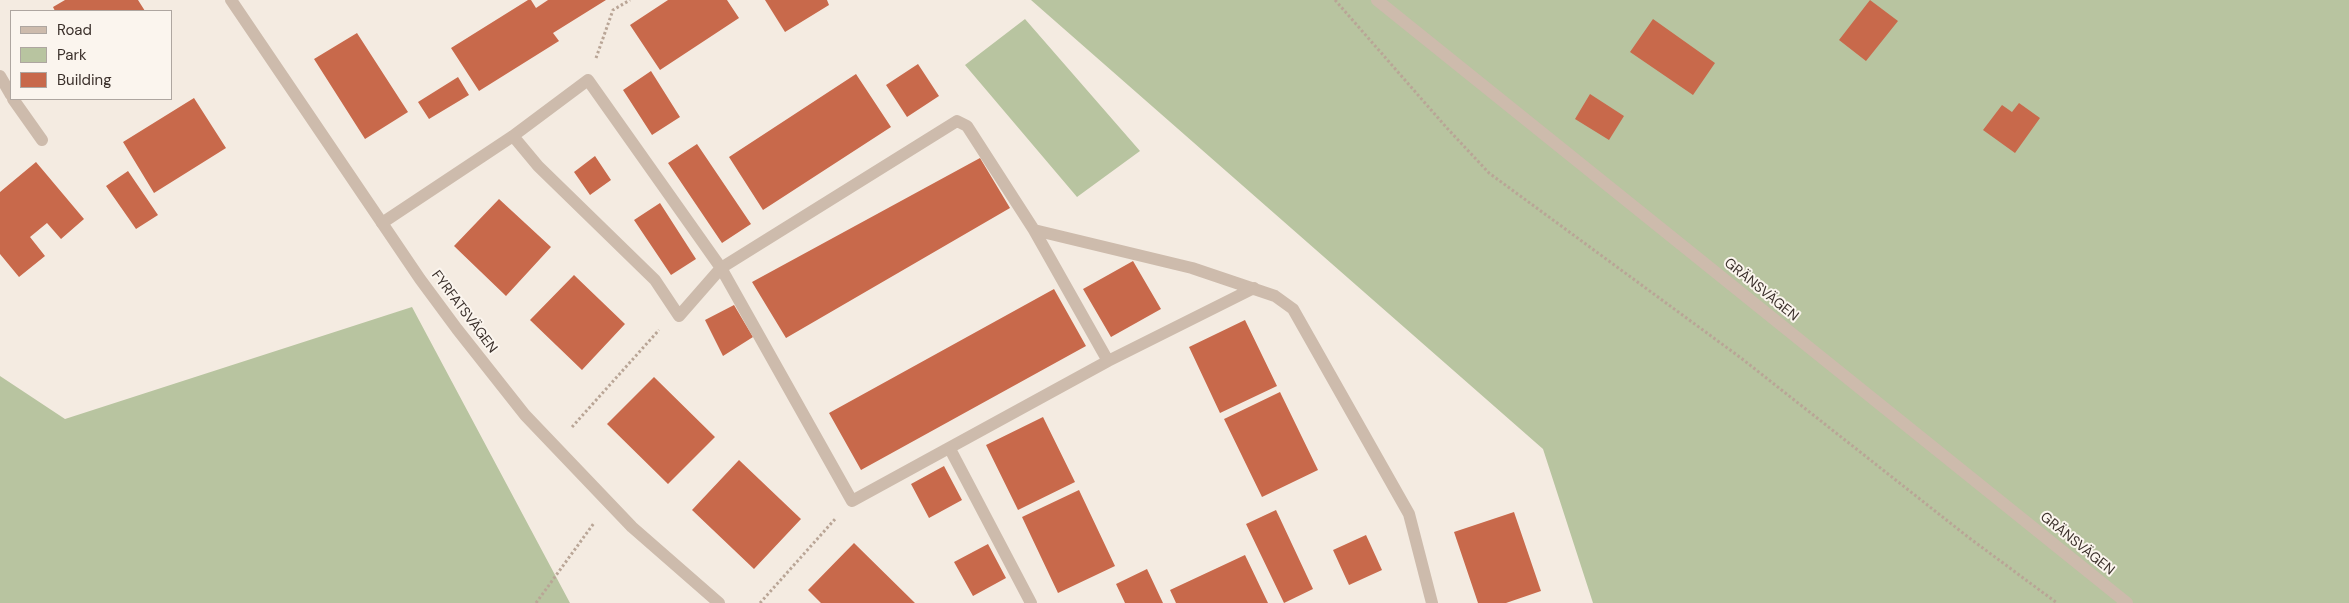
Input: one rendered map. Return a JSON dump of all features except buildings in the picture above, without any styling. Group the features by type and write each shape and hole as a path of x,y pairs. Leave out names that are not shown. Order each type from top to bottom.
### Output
{"street":[{"name":"FYRFATSVÄGEN","path":"231,0 456,329 525,415 632,527 719,603"},
{"name":"GRÄNSVÄGEN","path":"1377,0 2127,603"},
{"path":"0,76 10,93"},
{"path":"382,223 513,136 588,80 722,268 852,501 1108,361 1254,288"},
{"path":"14,100 42,140"},
{"path":"513,136 538,166 655,280 679,316 722,268 958,121 967,126 1034,230 1108,361"},
{"path":"1034,230 1192,268 1275,296 1293,309 1409,514 1432,603"},
{"path":"950,449 1031,603"}],"path":[{"path":"588,80 613,10 630,0"},
{"path":"1335,0 1446,127 1489,173 1741,358 1968,537 2057,603"},
{"path":"554,446 671,317 679,316"},
{"path":"760,603 852,501"},
{"path":"536,603 609,503"}],"green space":[{"path":"1031,0 2349,0 2349,603 1593,603 1543,449"},
{"path":"1025,19 1140,151 1077,197 965,65"},
{"path":"412,307 570,603 0,603 0,376 65,419"}]}
